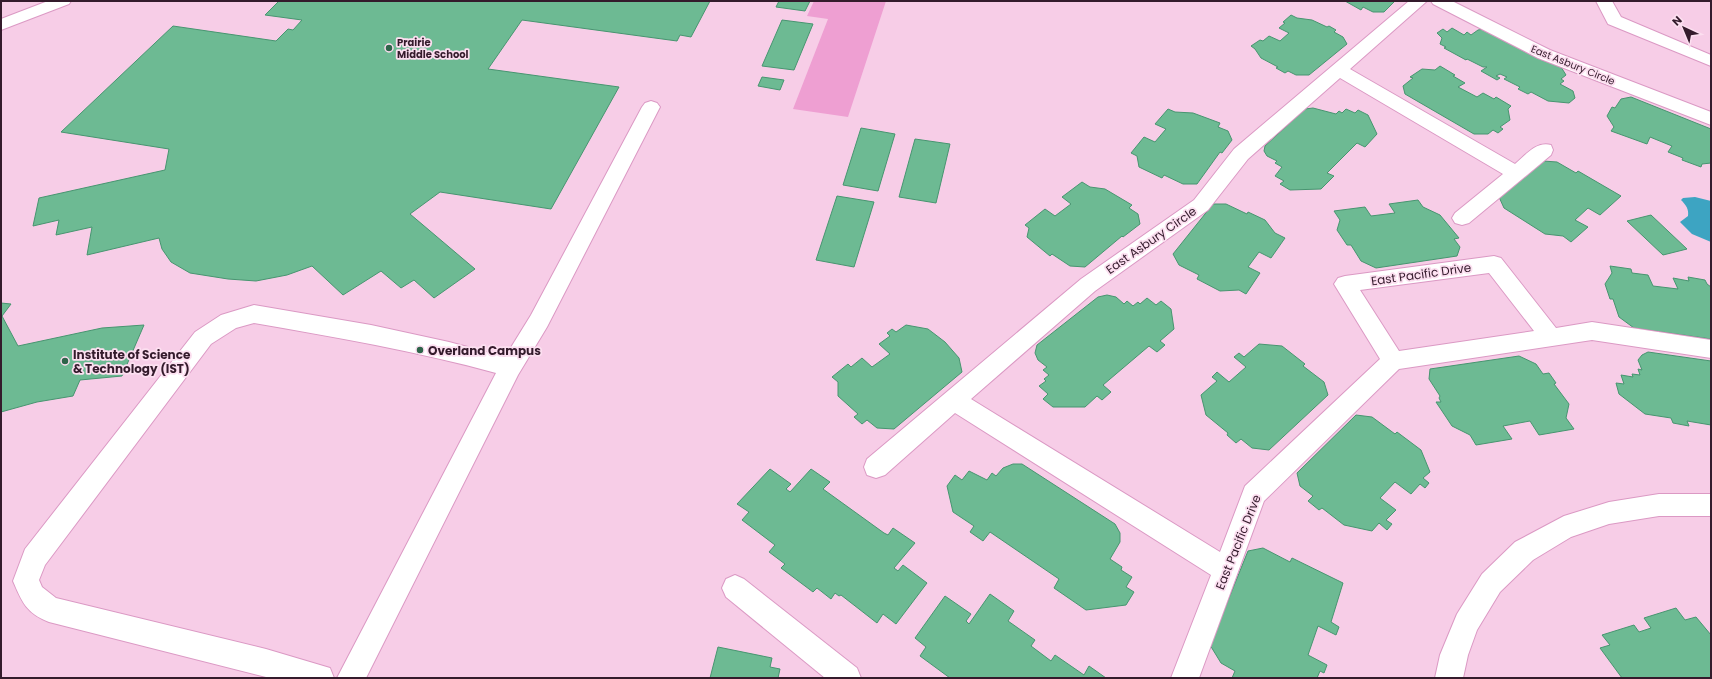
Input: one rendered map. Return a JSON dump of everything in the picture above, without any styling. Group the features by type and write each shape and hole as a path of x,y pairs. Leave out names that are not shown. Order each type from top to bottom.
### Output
{"street":[{"path":"1,25 63,1"},
{"name":"East Asbury Circle","path":"876,467 1088,285 1201,205 1241,154 1419,1"},
{"name":"East Asbury Circle","path":"1439,1 1544,54 1711,120"},
{"path":"1604,1 1614,20 1711,61"},
{"path":"1339,70 1516,173"},
{"path":"351,678 510,368 538,321 650,107"},
{"path":"1462,218 1544,150"},
{"name":"East Pacific Drive","path":"1185,678 1254,494 1393,361 1345,284 1494,264 1551,337"},
{"path":"320,678 49,608 33,596 26,581 34,558 203,338 229,321 254,314 292,320 449,350 510,368"},
{"path":"1393,361 1592,331 1711,349"},
{"path":"953,400 1226,570"},
{"path":"1449,678 1454,655 1466,623 1491,583 1524,551 1564,528 1609,513 1659,505 1711,505"},
{"path":"735,588 847,678"}],"shaded area":[{"path":"814,1 886,1 848,117 793,109 828,19 807,16"}],"water":[{"path":"1695,197 1711,201 1711,242 1692,234 1680,222 1688,216 1687,207 1681,200 1683,198"}],"building":[{"path":"279,1 710,1 691,37 680,35 677,41 522,20 488,69 619,87 551,209 440,192 410,214 475,269 434,298 414,280 401,288 381,271 343,295 312,266 287,275 256,281 228,279 190,273 171,262 162,249 159,238 87,255 92,227 56,235 59,220 33,226 39,198 165,170 169,149 61,132 173,26 276,41 288,29 293,30 302,20 265,15"},
{"path":"779,1 810,1 805,11 776,7"},
{"path":"1345,1 1395,1 1384,12 1373,12 1363,7 1361,10"},
{"path":"1291,15 1297,18 1312,20 1327,27 1329,26 1336,30 1334,32 1343,37 1347,44 1309,75 1296,75 1288,71 1285,73 1276,68 1278,67 1261,58 1251,46 1260,40 1263,41 1269,36 1280,41 1289,33 1279,28"},
{"path":"782,20 813,24 794,70 762,66"},
{"path":"1452,28 1464,35 1467,32 1471,35 1478,30 1484,29 1561,67 1566,75 1561,79 1564,81 1560,84 1573,91 1575,98 1569,103 1548,101 1531,92 1528,94 1518,89 1520,87 1504,79 1507,77 1500,74 1496,76 1500,78 1497,80 1481,71 1487,67 1483,67 1467,59 1466,60 1444,48 1446,47 1440,44 1442,38 1437,33 1443,29 1447,32"},
{"path":"1440,66 1465,83 1458,87 1477,97 1483,93 1494,99 1496,97 1511,106 1508,109 1510,120 1500,127 1503,129 1498,133 1493,130 1488,134 1474,134 1405,94 1403,86 1413,78 1410,77 1422,69 1435,70"},
{"path":"762,77 784,80 780,90 758,86"},
{"path":"1631,97 1711,129 1711,163 1702,164 1701,167 1682,160 1683,158 1668,152 1672,146 1650,137 1647,144 1611,131 1614,127 1607,116 1612,107 1615,108 1621,99"},
{"path":"1313,108 1336,114 1339,111 1342,113 1346,109 1355,113 1358,110 1368,115 1377,134 1365,147 1357,143 1327,173 1334,176 1321,189 1290,190 1280,184 1284,181 1275,176 1282,167 1275,163 1277,161 1267,156 1264,151 1265,146 1305,109"},
{"path":"1168,109 1175,112 1193,113 1220,123 1218,127 1228,131 1232,140 1222,153 1220,152 1197,184 1183,184 1164,175 1162,178 1139,167 1137,156 1131,153 1144,137 1155,142 1166,129 1155,124"},
{"path":"861,128 895,134 878,191 843,185"},
{"path":"915,139 950,144 936,203 899,197"},
{"path":"1543,161 1557,162 1576,173 1578,171 1621,196 1600,215 1588,208 1575,220 1588,227 1571,242 1563,236 1545,234 1504,208 1499,197"},
{"path":"1082,182 1090,187 1105,189 1132,205 1129,208 1138,214 1140,224 1123,237 1122,236 1085,267 1070,266 1052,254 1050,256 1027,237 1029,228 1025,225 1045,209 1055,216 1071,204 1062,197"},
{"path":"837,196 874,202 854,267 816,260"},
{"path":"1418,200 1423,207 1440,215 1459,238 1454,239 1460,247 1457,256 1376,268 1361,261 1351,245 1347,245 1337,230 1340,220 1334,211 1365,207 1371,216 1395,213 1389,204"},
{"path":"1213,204 1226,204 1247,214 1248,212 1265,220 1275,233 1285,238 1271,258 1259,252 1248,267 1260,273 1246,294 1239,290 1220,291 1197,279 1199,275 1179,265 1173,254"},
{"path":"1651,215 1687,249 1663,255 1627,221"},
{"path":"1610,266 1631,269 1632,273 1648,275 1653,286 1678,289 1673,278 1689,281 1688,277 1705,280 1711,287 1711,339 1634,328 1619,317 1613,299 1610,299 1605,284 1612,273"},
{"path":"1107,295 1116,297 1124,304 1127,301 1133,306 1138,302 1140,304 1147,298 1156,305 1161,301 1171,309 1174,329 1160,341 1165,345 1157,352 1149,346 1103,385 1111,392 1102,400 1097,396 1085,407 1053,407 1043,399 1048,394 1039,386 1046,381 1044,379 1049,375 1043,370 1047,367 1038,360 1035,353 1037,345 1098,297"},
{"name":"Institute of Science & Technology (IST)","path":"1,303 11,304 2,316 18,346 102,328 144,325 122,376 80,380 73,396 37,402 1,412"},
{"path":"906,325 928,329 945,342 959,358 962,372 894,429 877,428 867,420 862,424 854,417 858,414 838,396 838,382 832,377 848,364 851,367 862,358 872,367 890,354 879,344 890,336 887,333 892,329 896,332"},
{"path":"1259,344 1282,346 1305,364 1303,366 1324,382 1328,395 1269,450 1252,448 1241,439 1236,443 1227,435 1228,433 1206,415 1201,395 1217,381 1212,377 1217,372 1229,382 1246,367 1234,357 1239,353 1244,357"},
{"path":"1648,352 1711,361 1711,425 1687,421 1689,426 1673,423 1671,418 1645,414 1619,394 1616,383 1624,384 1621,375 1633,377 1632,374 1640,375 1638,369 1642,370 1638,360 1642,355"},
{"path":"1519,356 1536,364 1543,374 1549,373 1556,383 1554,384 1569,404 1566,418 1574,429 1539,435 1530,421 1503,426 1512,439 1476,445 1470,435 1452,426 1436,402 1441,402 1439,398 1440,396 1429,379 1430,369"},
{"path":"1356,415 1372,417 1395,434 1397,432 1421,450 1430,472 1423,478 1429,483 1425,488 1420,484 1411,494 1395,482 1380,498 1396,510 1386,520 1392,524 1387,530 1379,523 1372,531 1344,525 1322,508 1319,510 1308,501 1313,496 1300,486 1297,473"},
{"path":"1013,464 1022,464 1115,524 1120,533 1120,542 1110,559 1122,567 1121,570 1132,577 1126,587 1134,592 1126,605 1086,610 1054,588 1059,579 990,532 983,541 970,532 974,526 953,512 947,486 955,475 962,480 969,471 987,480 992,473 996,476 1003,468"},
{"path":"770,469 791,484 786,489 790,492 811,469 830,482 823,489 884,533 888,535 893,528 915,543 894,568 898,571 903,565 927,583 896,624 883,614 877,623 841,595 839,596 835,593 831,599 817,588 813,592 781,568 785,564 769,552 775,545 742,520 749,512 737,504"},
{"path":"1263,548 1290,562 1292,558 1343,583 1331,622 1339,627 1336,635 1318,626 1308,655 1327,665 1324,673 1320,671 1317,678 1232,678 1235,671 1221,663 1210,645 1248,551"},
{"path":"990,594 1014,611 1008,621 1035,640 1031,646 1051,661 1055,655 1084,675 1089,666 1106,678 950,678 920,656 926,647 915,638 945,596 971,614 966,621 969,624"},
{"path":"1676,608 1685,620 1696,617 1711,635 1711,678 1622,678 1600,648 1610,645 1602,635 1634,625 1639,632 1651,628 1644,618"},
{"path":"718,647 772,658 770,667 780,669 778,678 710,678"}],"place":[{"name":"Prairie Middle School","path":"389,48"},
{"name":"Overland Campus","path":"420,350"},
{"name":"Institute of Science & Technology (IST)","path":"65,361"}]}
